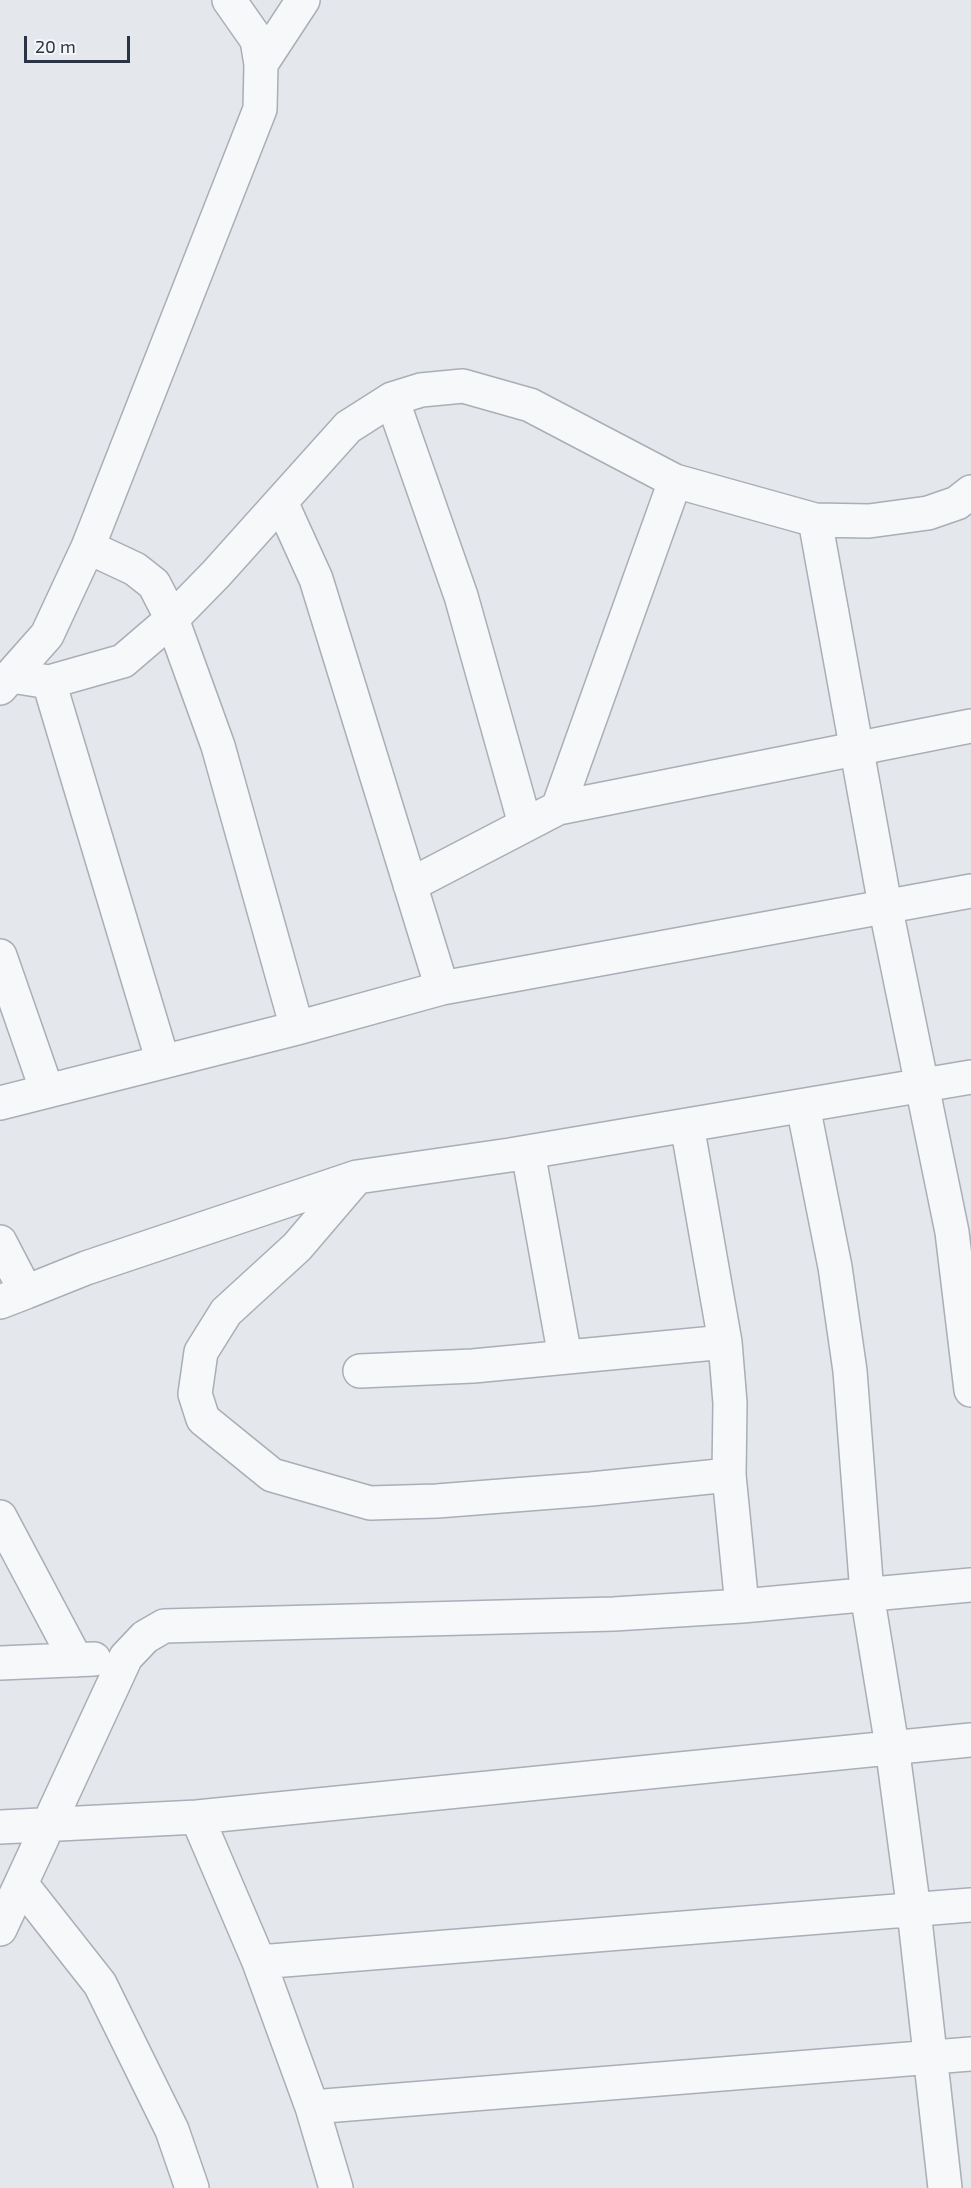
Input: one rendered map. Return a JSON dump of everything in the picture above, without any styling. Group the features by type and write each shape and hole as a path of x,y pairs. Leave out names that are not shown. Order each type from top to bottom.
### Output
{"street":[{"path":"6,682 47,635 88,547 260,109 261,64 257,40 229,0"},
{"path":"261,64 303,0"},
{"path":"6,682 49,682 123,661 172,619 348,427 392,399 421,390 464,386 530,405 675,481 815,520 869,521 928,513 957,502 971,492"},
{"path":"392,399 460,596 525,824"},
{"path":"558,808 675,481"},
{"path":"281,502 316,579 442,988"},
{"path":"815,520 885,905 952,1232 971,1390"},
{"path":"88,547 135,569 154,584 172,619 218,746 297,1028"},
{"path":"49,682 163,1062"},
{"path":"410,885 558,808 971,726"},
{"path":"0,1103 297,1028 442,988 971,891"},
{"path":"0,956 47,1091"},
{"path":"0,1242 13,1297 86,1268 357,1177 528,1152 971,1077"},
{"path":"803,1106 835,1267 850,1371 867,1594 892,1746 914,1911 945,2188"},
{"path":"687,1125 725,1342 730,1404 729,1475 742,1606"},
{"path":"528,1152 565,1357"},
{"path":"357,1177 297,1246 226,1312 201,1352 195,1394 203,1419 272,1475 370,1503 437,1501 591,1489 729,1475"},
{"path":"360,1371 473,1366 725,1342"},
{"path":"0,1517 76,1660"},
{"path":"0,1929 126,1657 145,1637 164,1626 614,1614 742,1606 971,1585"},
{"path":"0,1663 126,1657"},
{"path":"0,1827 197,1817 892,1746 971,1740"},
{"path":"197,1817 259,1962 312,2107 336,2188"},
{"path":"22,1885 100,1984 172,2130 192,2188"},
{"path":"259,1962 971,1905"},
{"path":"312,2107 971,2054"}]}
